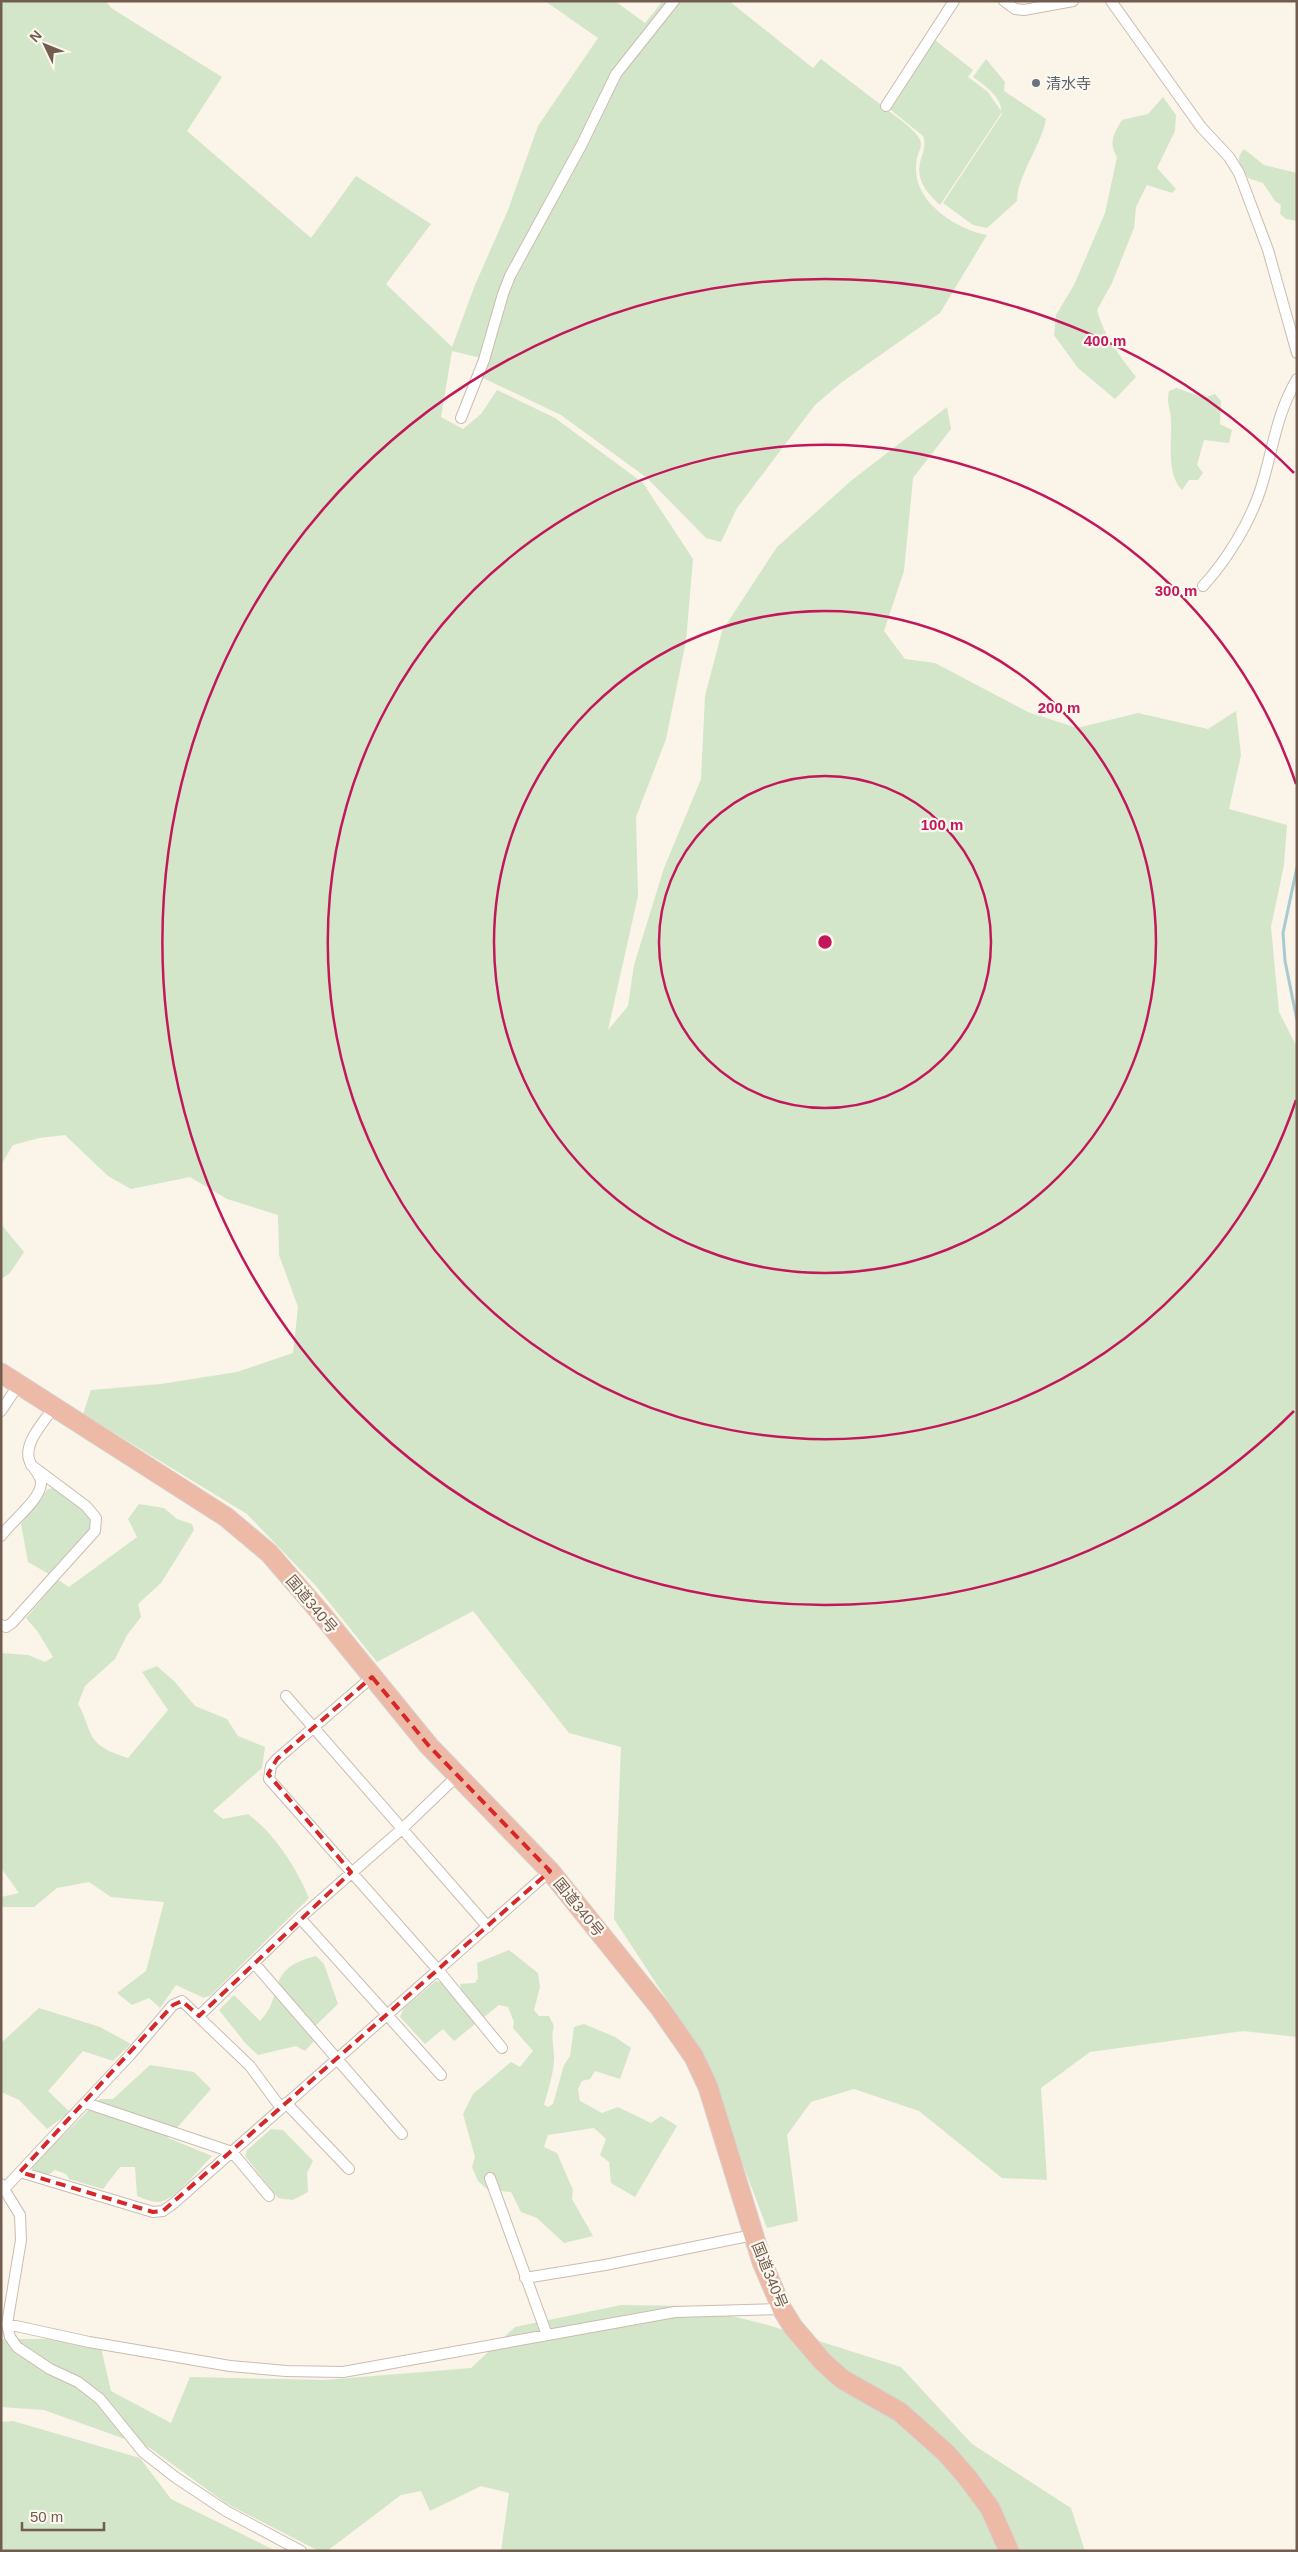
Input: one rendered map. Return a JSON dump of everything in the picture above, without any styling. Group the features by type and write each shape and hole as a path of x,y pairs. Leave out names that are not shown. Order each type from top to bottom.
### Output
{"highway":[{"name":"国道340号","path":"1,1373 188,1492 247,1534 291,1578 417,1733 550,1871 660,2008 694,2057 708,2086 753,2235 782,2309 807,2346 823,2362 842,2378 900,2412 921,2428 946,2453 990,2508 1009,2551"}],"street":[{"path":"461,418 484,360 510,276 582,144 616,74 674,1"},
{"path":"886,106 954,1"},
{"path":"1004,1 1015,9 1024,10 1073,1"},
{"path":"1111,1 1201,127 1229,157 1240,173 1268,250 1297,353"},
{"path":"1203,586 1215,573 1236,542 1260,492 1280,414 1297,379"},
{"path":"1,1411 19,1384"},
{"path":"1,1536 38,1492 41,1480 26,1456 28,1448 54,1407"},
{"path":"1,1625 6,1627 12,1622 95,1531 96,1518 86,1506 31,1465"},
{"path":"372,1678 271,1766 268,1774 269,1779 438,1970 502,2048"},
{"path":"286,1696 316,1728 488,1927"},
{"path":"199,2016 300,1918 403,1828 458,1776"},
{"path":"20,2172 153,2212 163,2211 550,1871"},
{"path":"300,1918 441,2075"},
{"path":"254,1963 402,2134"},
{"path":"301,2551 226,2511 175,2477 143,2452 100,2399 78,2382 50,2370 17,2347 10,2337 7,2324 21,2240 20,2215 3,2186 20,2172 86,2103 173,2005 182,2001 250,2066 284,2106 349,2169"},
{"path":"86,2103 232,2152 270,2196"},
{"path":"490,2178 547,2335"},
{"path":"525,2278 605,2265 753,2235"},
{"path":"7,2324 89,2342 230,2366 286,2371 343,2372 675,2312 782,2309"}],"highlighted area":[{"path":"372,1677 429,1746 550,1871 163,2211 153,2212 20,2172 173,2005 182,2001 199,2016 351,1872 268,1774 277,1759"}],"green space":[{"path":"1,1 106,1 111,8 222,77 187,131 311,238 356,176 431,224 386,284 452,347 475,285 508,210 538,126 598,38 545,1 615,1 645,23 663,1 729,1 813,68 821,59 906,124 921,142 916,162 916,171 918,183 923,194 941,214 964,228 987,235 940,313 842,382 815,405 737,508 721,542 706,538 647,478 561,415 483,378 489,360 452,351 441,417 463,429 481,414 497,390 555,418 643,483 693,559 686,641 666,739 636,817 638,896 608,1030 628,1006 634,965 664,868 701,779 705,696 722,631 777,547 852,480 947,407 951,429 913,478 904,571 884,631 905,659 935,663 1028,712 1077,728 1138,713 1208,729 1236,711 1241,755 1229,809 1287,825 1284,865 1271,927 1279,1012 1297,1047 1297,2037 1243,2031 1090,2052 1041,2088 1047,2180 1002,2178 919,2111 854,2089 811,2102 787,2135 798,2221 767,2228 698,2047 614,1919 621,1747 569,1733 473,1611 377,1662 316,1586 247,1514 83,1414 91,1390 161,1384 237,1372 293,1353 298,1307 279,1255 278,1215 227,1199 190,1177 131,1189 108,1176 65,1135 39,1138 13,1145 1,1165"},
{"path":"931,37 973,70 968,77 988,92 1001,111 999,101 995,96 973,77 986,59 1005,82 1004,91 1046,119 1040,139 1021,181 1017,201 987,228 973,225 943,203 1002,112 940,205 927,192 921,181 919,170 924,146 923,136 886,106"},
{"path":"1163,97 1176,115 1175,131 1157,168 1176,189 1172,193 1147,185 1136,207 1134,228 1112,283 1097,310 1108,337 1136,377 1115,399 1078,368 1054,335 1056,315 1074,285 1105,213 1117,157 1114,152 1113,138 1117,129 1122,120 1148,114"},
{"path":"1244,149 1264,165 1297,173 1297,221 1286,219 1280,214 1281,205 1275,201 1263,183 1248,178 1239,160 1239,156"},
{"path":"1177,388 1204,398 1215,394 1221,401 1220,424 1232,430 1229,443 1204,440 1197,465 1203,473 1198,480 1189,480 1182,490 1177,483 1172,467 1171,421 1168,403 1169,391"},
{"path":"1,1224 24,1252 10,1273 1,1279"},
{"path":"53,1488 84,1511 92,1522 89,1532 49,1574 28,1562 21,1524 48,1489"},
{"path":"139,1504 164,1508 177,1519 192,1524 194,1530 161,1583 138,1604 141,1617 127,1635 115,1659 85,1686 78,1704 89,1730 93,1738 100,1745 109,1751 128,1758 168,1710 142,1672 157,1666 175,1682 195,1706 227,1719 238,1736 265,1747 262,1768 213,1811 223,1819 248,1814 258,1822 284,1852 309,1898 211,1995 204,1998 176,1985 160,2008 149,1998 132,2005 117,1993 146,1971 164,1902 111,1897 89,1882 57,1888 34,1907 1,1907 1,1897 19,1893 1,1868 1,1653 28,1655 45,1662 53,1657 38,1632 26,1618 58,1580 69,1587 137,1537 128,1519"},
{"path":"509,1950 538,1973 540,1987 534,2010 539,2016 549,2016 554,2026 552,2035 553,2067 544,2105 548,2107 553,2104 564,2065 570,2056 574,2027 584,2024 615,2037 631,2048 620,2079 595,2071 590,2079 582,2081 578,2089 580,2101 602,2113 618,2107 651,2123 661,2116 677,2126 635,2197 611,2183 609,2162 600,2155 606,2139 594,2128 548,2135 544,2147 557,2153 573,2190 572,2199 593,2236 564,2243 537,2218 521,2212 511,2192 488,2190 478,2181 472,2167 475,2157 463,2114 473,2094 511,2062 520,2067 533,2051 513,2028 514,2022 508,2007 499,2005 454,2041 443,2029 425,2044 400,2017 404,2008 436,1981 442,1983 453,1995 462,1993 460,1984 475,1983 478,1978 477,1963"},
{"path":"316,1956 324,1964 338,2004 308,2033 314,2041 305,2051 296,2046 258,2055 246,2044 219,2010 234,1995 260,2021 268,2011 282,1975 299,1961"},
{"path":"39,2008 100,2027 131,2044 113,2061 83,2051 48,2091 70,2112 47,2129 19,2100 1,2092 1,2043"},
{"path":"150,2065 194,2072 211,2089 168,2138 212,2156 176,2193 163,2201 157,2202 137,2196 135,2167 120,2167 103,2189 69,2179 66,2174 55,2170 47,2176 32,2171 32,2165 100,2099 113,2099"},
{"path":"271,2129 283,2130 313,2161 307,2173 308,2192 293,2200 278,2198 245,2156 247,2150"},
{"path":"621,2305 691,2306 768,2325 901,2367 972,2444 1071,2508 1085,2551 501,2551 509,2493 481,2486 430,2511 421,2491 401,2495 327,2551 319,2551 227,2504 150,2448 44,2410 1,2407 1,2339 99,2339 111,2391 171,2423 190,2377 325,2380 471,2368 515,2327"},
{"path":"13,2421 140,2458 171,2499 276,2551 1,2551 1,2422"}],"waterway":[{"path":"1297,867 1283,933 1285,961 1297,1020"}],"place":[{"name":"清水寺","path":"1036,83"}]}
